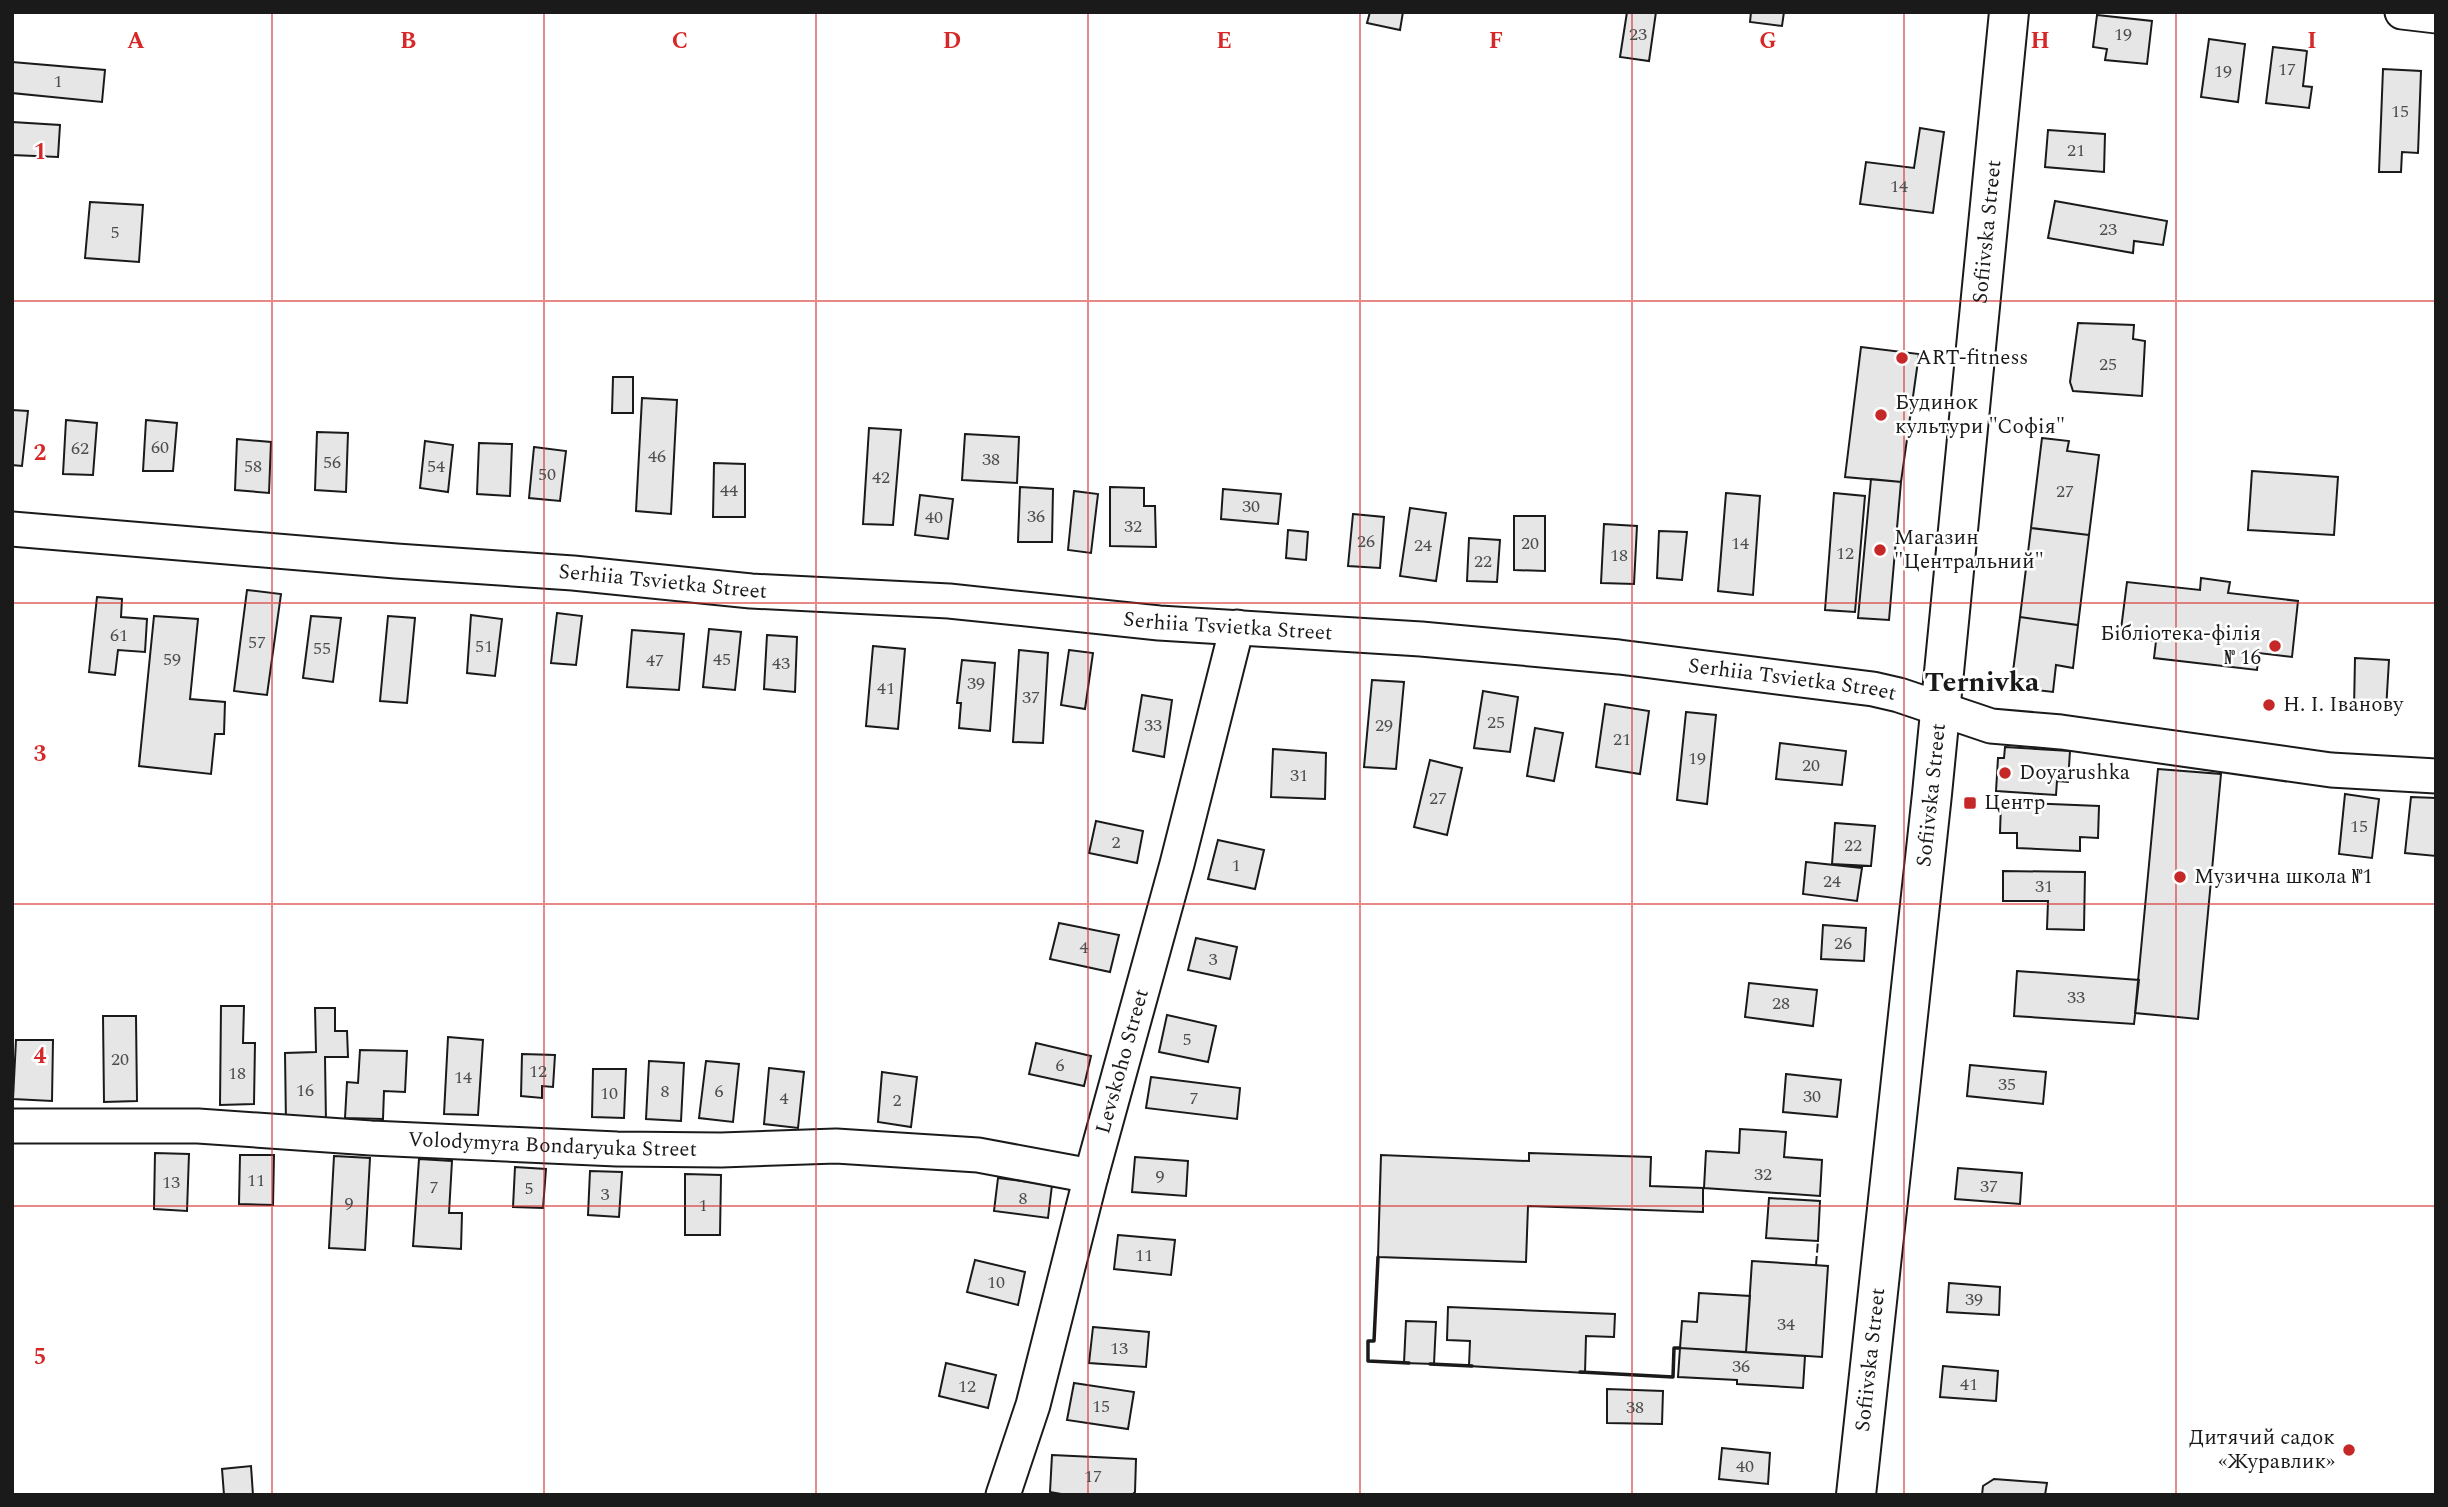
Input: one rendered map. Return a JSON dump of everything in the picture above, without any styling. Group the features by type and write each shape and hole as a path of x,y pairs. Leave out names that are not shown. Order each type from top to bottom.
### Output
{"main road":[{"name":"Sofiivska Street","path":"1856,1495 1940,708 2009,12"}],"street":[{"path":"2402,12 2436,16"},
{"name":"Serhiia Tsvietka Street","path":"12,529 573,573 751,591 949,601 1159,623 1421,639 1619,657 1873,689 1991,726 2061,732 2331,770 2436,776"},
{"name":"Levskoho Street","path":"1003,1495 1033,1405 1237,627"},
{"name":"Volodymyra Bondaryuka Street","path":"12,1126 198,1126 371,1138 617,1149 721,1150 836,1146 978,1156 1091,1176"}],"building":[{"path":"1370,12 1403,12 1400,30 1367,23"},
{"path":"1627,12 1656,12 1649,61 1620,57"},
{"path":"1751,12 1784,12 1782,26 1750,22"},
{"path":"2097,15 2152,21 2147,64 2105,60 2107,49 2093,47"},
{"path":"2209,39 2245,44 2238,102 2201,97"},
{"path":"2273,47 2307,51 2303,86 2312,87 2309,108 2266,103"},
{"path":"12,62 105,70 102,102 12,93"},
{"path":"2383,69 2421,71 2418,153 2402,152 2401,172 2379,172"},
{"path":"12,122 60,125 58,157 12,155"},
{"path":"1920,128 1944,132 1933,213 1860,204 1866,162 1914,168"},
{"path":"2048,130 2105,134 2104,172 2045,167"},
{"path":"2055,201 2167,221 2163,245 2134,241 2133,253 2048,238"},
{"path":"90,202 143,205 139,262 85,258"},
{"path":"2078,323 2134,325 2133,339 2145,341 2142,396 2073,391 2070,382"},
{"name":"Будинок культури \"Софія\"","path":"1861,347 1919,354 1901,482 1845,477"},
{"path":"613,377 633,377 633,413 612,413"},
{"path":"642,398 677,400 671,514 636,511"},
{"path":"12,410 28,411 22,466 12,465"},
{"path":"66,420 97,423 93,475 63,474"},
{"path":"146,420 177,423 173,471 143,471"},
{"path":"869,428 901,430 893,525 863,524"},
{"path":"317,432 348,433 346,492 315,490"},
{"path":"965,434 1019,437 1017,483 962,480"},
{"path":"2042,438 2069,441 2067,451 2099,455 2089,535 2031,528"},
{"path":"237,439 271,442 269,493 235,490"},
{"path":"425,441 453,445 448,492 420,488"},
{"path":"479,443 512,444 510,496 477,494"},
{"path":"534,447 566,451 560,501 529,498"},
{"path":"714,463 745,464 745,517 713,517"},
{"path":"2252,471 2338,477 2334,535 2248,530"},
{"name":"Магазин \"Центральний\"","path":"1871,479 1901,482 1889,620 1858,618"},
{"path":"1020,487 1053,489 1052,542 1018,542"},
{"path":"1110,487 1144,488 1144,506 1155,506 1156,547 1110,546"},
{"path":"1223,489 1281,494 1278,524 1221,519"},
{"path":"1074,491 1098,494 1091,553 1068,550"},
{"path":"1726,493 1760,496 1753,595 1718,591"},
{"path":"1834,493 1865,496 1855,612 1825,610"},
{"path":"920,495 953,499 948,539 915,535"},
{"path":"1410,508 1446,513 1436,581 1400,576"},
{"path":"1353,514 1384,517 1380,568 1348,566"},
{"path":"1514,516 1545,516 1545,571 1514,570"},
{"path":"1604,524 1637,526 1634,584 1601,583"},
{"path":"2031,528 2089,535 2078,625 2020,617"},
{"path":"1288,530 1308,532 1306,560 1286,558"},
{"path":"1659,531 1687,532 1682,580 1657,578"},
{"path":"1469,538 1500,540 1497,582 1467,581"},
{"path":"2201,578 2230,582 2228,593 2298,601 2292,657 2259,653 2257,670 2154,658 2156,641 2120,637 2127,582 2200,590"},
{"path":"247,590 281,594 267,695 234,691"},
{"path":"97,597 122,599 121,617 147,619 145,652 118,650 115,675 89,672"},
{"path":"557,613 582,616 576,665 551,663"},
{"path":"471,615 502,619 495,676 467,673"},
{"path":"154,616 198,619 190,699 225,702 224,734 215,734 211,774 139,766"},
{"path":"311,616 341,618 333,682 303,678"},
{"path":"388,616 415,618 407,703 380,701"},
{"path":"2020,617 2078,625 2073,668 2056,665 2053,692 2011,687"},
{"path":"709,629 741,632 735,690 703,687"},
{"path":"632,630 684,634 679,690 627,687"},
{"path":"767,635 797,637 795,692 764,689"},
{"path":"873,646 905,649 898,729 866,726"},
{"path":"1019,650 1048,653 1043,743 1013,742"},
{"path":"1069,650 1093,653 1085,709 1061,705"},
{"path":"2355,658 2389,660 2386,710 2354,709"},
{"path":"962,660 995,663 990,731 959,728 961,703 957,703"},
{"path":"1372,680 1404,682 1396,769 1364,767"},
{"path":"1483,691 1518,697 1510,752 1474,748"},
{"path":"1142,695 1172,700 1164,757 1133,751"},
{"path":"1605,704 1649,711 1640,774 1596,767"},
{"path":"1686,712 1716,715 1707,804 1677,800"},
{"path":"1535,728 1563,733 1554,781 1527,776"},
{"path":"1780,743 1846,751 1842,785 1776,779"},
{"path":"2005,747 2070,751 2068,782 2057,781 2056,795 1996,791 1998,758 2004,758"},
{"path":"1273,749 1326,753 1325,799 1271,797"},
{"path":"1430,760 1462,768 1447,835 1414,827"},
{"name":"Музична школа №1","path":"2158,769 2221,774 2198,1019 2135,1013"},
{"path":"2345,794 2379,799 2372,858 2339,854"},
{"path":"2411,797 2436,798 2436,856 2405,853"},
{"path":"2001,802 2099,806 2098,838 2080,837 2080,851 2017,848 2017,833 2000,833"},
{"path":"1096,821 1143,831 1137,863 1089,853"},
{"path":"1835,823 1875,826 1871,866 1832,864"},
{"path":"1218,840 1264,850 1255,889 1208,879"},
{"path":"1806,862 1862,868 1857,901 1803,894"},
{"path":"2003,871 2085,872 2084,930 2047,929 2048,901 2003,901"},
{"path":"1059,923 1119,935 1110,972 1050,959"},
{"path":"1823,925 1866,928 1864,961 1821,959"},
{"path":"1196,938 1237,947 1230,979 1188,970"},
{"path":"2017,971 2139,980 2134,1024 2014,1016"},
{"path":"1749,983 1817,990 1813,1026 1745,1017"},
{"path":"221,1006 244,1006 243,1043 255,1043 254,1104 220,1105"},
{"path":"315,1008 335,1008 335,1031 347,1031 348,1057 325,1057 326,1123 286,1124 285,1053 316,1052"},
{"path":"1167,1015 1216,1026 1208,1062 1159,1052"},
{"path":"103,1016 136,1016 137,1101 104,1102"},
{"path":"448,1037 483,1040 478,1115 444,1114"},
{"path":"16,1040 53,1040 52,1101 13,1099"},
{"path":"1036,1043 1091,1056 1084,1086 1029,1074"},
{"path":"360,1050 407,1051 405,1092 384,1091 383,1119 345,1118 347,1082 358,1083"},
{"path":"522,1054 555,1055 553,1087 542,1086 542,1098 521,1096"},
{"path":"649,1061 684,1063 681,1121 646,1119"},
{"path":"706,1061 739,1064 733,1122 699,1118"},
{"path":"1970,1065 2046,1072 2043,1104 1967,1096"},
{"path":"769,1068 804,1072 798,1128 764,1124"},
{"path":"593,1069 626,1069 624,1118 592,1117"},
{"path":"882,1072 917,1077 911,1127 878,1122"},
{"path":"1786,1074 1841,1080 1837,1117 1783,1112"},
{"path":"1151,1077 1240,1088 1237,1119 1146,1108"},
{"path":"1740,1129 1786,1132 1784,1157 1822,1160 1820,1196 1704,1188 1706,1151 1739,1153"},
{"path":"155,1153 189,1154 187,1211 154,1209"},
{"path":"1529,1153 1651,1157 1650,1186 1703,1188 1703,1212 1528,1206 1526,1262 1378,1257 1381,1155 1529,1161"},
{"path":"240,1155 274,1155 273,1205 239,1204"},
{"path":"334,1156 370,1158 365,1250 329,1248"},
{"path":"1135,1157 1188,1161 1186,1196 1132,1192"},
{"path":"419,1159 452,1161 449,1213 462,1213 461,1249 413,1246"},
{"path":"515,1167 546,1169 543,1208 513,1207"},
{"path":"1958,1168 2022,1173 2020,1204 1955,1199"},
{"path":"590,1171 622,1172 619,1217 588,1215"},
{"path":"685,1174 721,1175 720,1235 685,1235"},
{"path":"998,1178 1052,1185 1048,1218 994,1211"},
{"path":"1769,1198 1820,1201 1818,1241 1766,1238"},
{"path":"1118,1235 1175,1240 1171,1275 1114,1269"},
{"path":"975,1260 1025,1272 1018,1305 967,1292"},
{"path":"1752,1261 1828,1266 1822,1357 1746,1352"},
{"path":"1949,1283 2000,1287 1999,1315 1947,1312"},
{"path":"1699,1293 1750,1296 1746,1352 1680,1348 1682,1321 1697,1322"},
{"path":"1448,1307 1615,1314 1614,1337 1586,1336 1585,1373 1469,1366 1470,1341 1447,1340"},
{"path":"1406,1321 1436,1322 1434,1364 1404,1363"},
{"path":"1093,1327 1149,1332 1146,1367 1089,1363"},
{"path":"1680,1348 1805,1356 1803,1388 1737,1384 1737,1380 1678,1377"},
{"path":"946,1363 996,1375 988,1408 939,1396"},
{"path":"1943,1366 1998,1371 1996,1401 1940,1397"},
{"path":"1074,1383 1134,1392 1128,1429 1067,1420"},
{"path":"1607,1389 1663,1391 1662,1424 1607,1423"},
{"path":"1722,1448 1770,1453 1768,1484 1719,1479"},
{"path":"1052,1455 1136,1459 1135,1492 1132,1495 1067,1495 1050,1492"},
{"path":"251,1466 253,1495 224,1495 222,1469"},
{"path":"1994,1479 2047,1483 2045,1495 1982,1495 1983,1486"}],"fence":[{"path":"1816,1265 1818,1241"}],"wall":[{"path":"1378,1257 1374,1341 1368,1341 1368,1361 1409,1363"},
{"path":"1580,1372 1673,1377 1674,1348 1680,1348"},
{"path":"1430,1364 1472,1366"}],"place":[{"name":"ART-fitness","path":"1902,358"},
{"name":"Будинок культури \"Софія\"","path":"1881,415"},
{"name":"Магазин \"Центральний\"","path":"1880,550"},
{"name":"Бібліотека-філія № 16","path":"2275,646"},
{"name":"Н. І. Іванову","path":"2269,705"},
{"name":"Doyarushka","path":"2005,773"},
{"name":"Центр","path":"1970,803"},
{"name":"Музична школа №1","path":"2180,877"},
{"name":"Дитячий садок «Журавлик»","path":"2349,1450"}],"district":[{"name":"Ternivka","path":"1982,682"}]}
